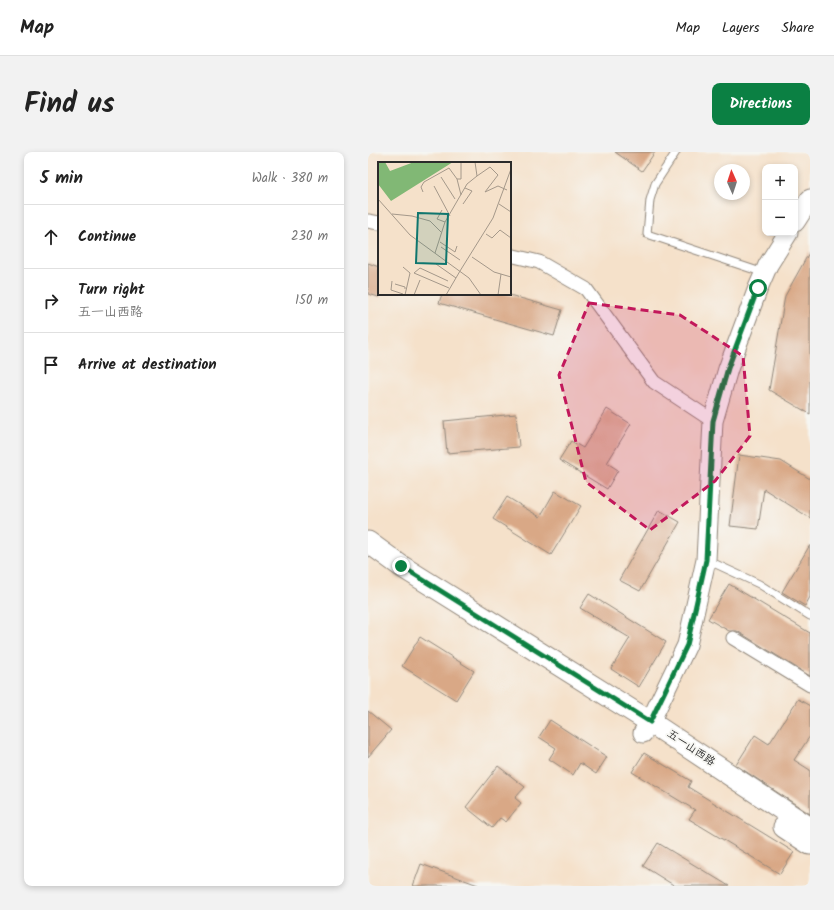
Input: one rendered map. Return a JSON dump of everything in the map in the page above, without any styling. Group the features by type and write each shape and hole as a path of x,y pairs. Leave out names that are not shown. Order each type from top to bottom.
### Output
{"main road":[{"name":"五一山西路","path":"368,542 401,566 647,727 810,844"},
{"name":"五一山西路","path":"368,559 394,578 647,727 810,828"}],"street":[{"path":"798,217 810,199"},
{"path":"368,221 378,223"},
{"path":"647,727 687,645 706,560 713,421 728,368 765,273 786,236"},
{"path":"511,255 538,262 586,288 654,382 713,421"},
{"path":"733,638 810,685"}],"lane":[{"path":"676,152 656,184 650,200 647,234 765,273"},
{"path":"706,560 759,584 810,616"}],"highlighted area":[{"path":"589,303 680,315 743,356 750,436 715,481 650,530 586,482 559,375"}],"building":[{"path":"615,152 655,152 642,171"},
{"path":"810,251 810,414 769,390 785,296"},
{"path":"368,263 378,267 379,297 368,294"},
{"path":"442,295 510,295 562,310 554,336 439,303"},
{"path":"607,409 631,424 607,463 618,470 607,489 559,460 571,441 583,448"},
{"path":"516,414 519,447 447,453 444,421"},
{"path":"739,455 781,461 810,479 810,518 764,489 758,529 730,526"},
{"path":"555,491 581,506 551,555 493,519 507,497 540,517"},
{"path":"659,510 680,522 640,591 619,580"},
{"path":"810,545 810,597 805,606 782,592"},
{"path":"729,584 810,633 810,676 737,631 729,631 708,619"},
{"path":"589,594 666,642 639,687 611,669 630,638 580,608"},
{"path":"420,637 474,671 456,700 402,666"},
{"path":"798,699 810,706 810,736 794,760 810,770 810,814 736,765 755,735 769,744"},
{"path":"368,711 391,730 368,757"},
{"path":"550,720 607,757 596,774 580,763 573,775 549,759 556,748 539,737"},
{"path":"644,753 691,781 688,787 794,852 780,874 689,819 695,810 632,772"},
{"path":"498,766 525,787 515,798 521,803 506,822 500,818 492,828 466,807"},
{"path":"658,843 729,886 675,886 643,866"},
{"path":"421,864 478,885 413,886"}],"route":[{"path":"401,566 650,722 687,645 706,560 713,421 728,368 758,288"}]}
